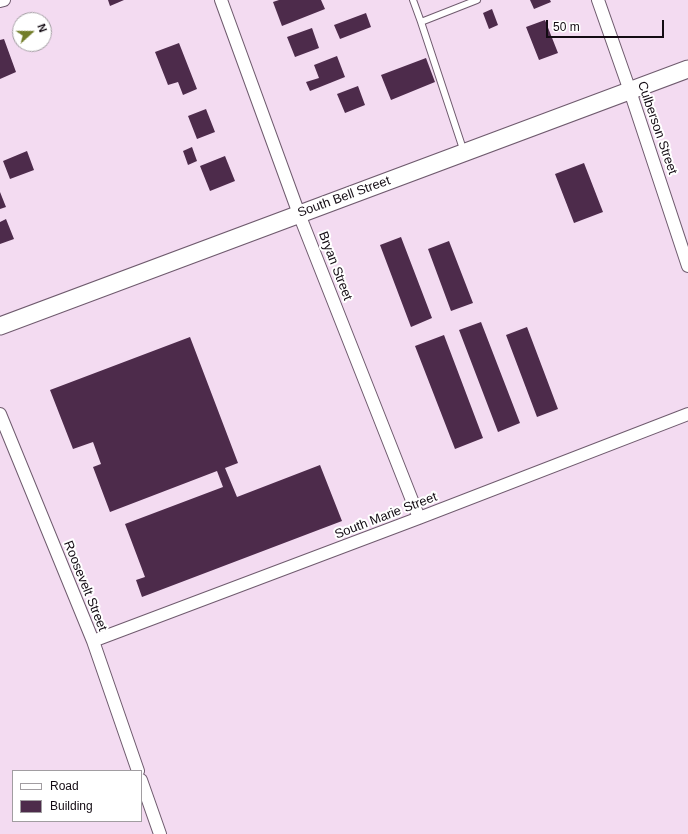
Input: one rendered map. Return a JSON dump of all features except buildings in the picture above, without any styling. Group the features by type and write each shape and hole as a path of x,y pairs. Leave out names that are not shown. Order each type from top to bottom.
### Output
{"main road":[{"name":"South Bell Street","path":"0,326 688,69"}],"street":[{"path":"0,2 4,0"},
{"name":"Bryan Street","path":"221,0 300,214 419,518"},
{"name":"Culberson Street","path":"598,0 688,266"},
{"name":"Roosevelt Street","path":"0,414 93,641 138,770"},
{"name":"South Marie Street","path":"93,641 419,518 688,414"},
{"path":"142,783 160,834"}],"lane":[{"path":"413,0 464,152"},
{"path":"421,22 477,0"}]}
